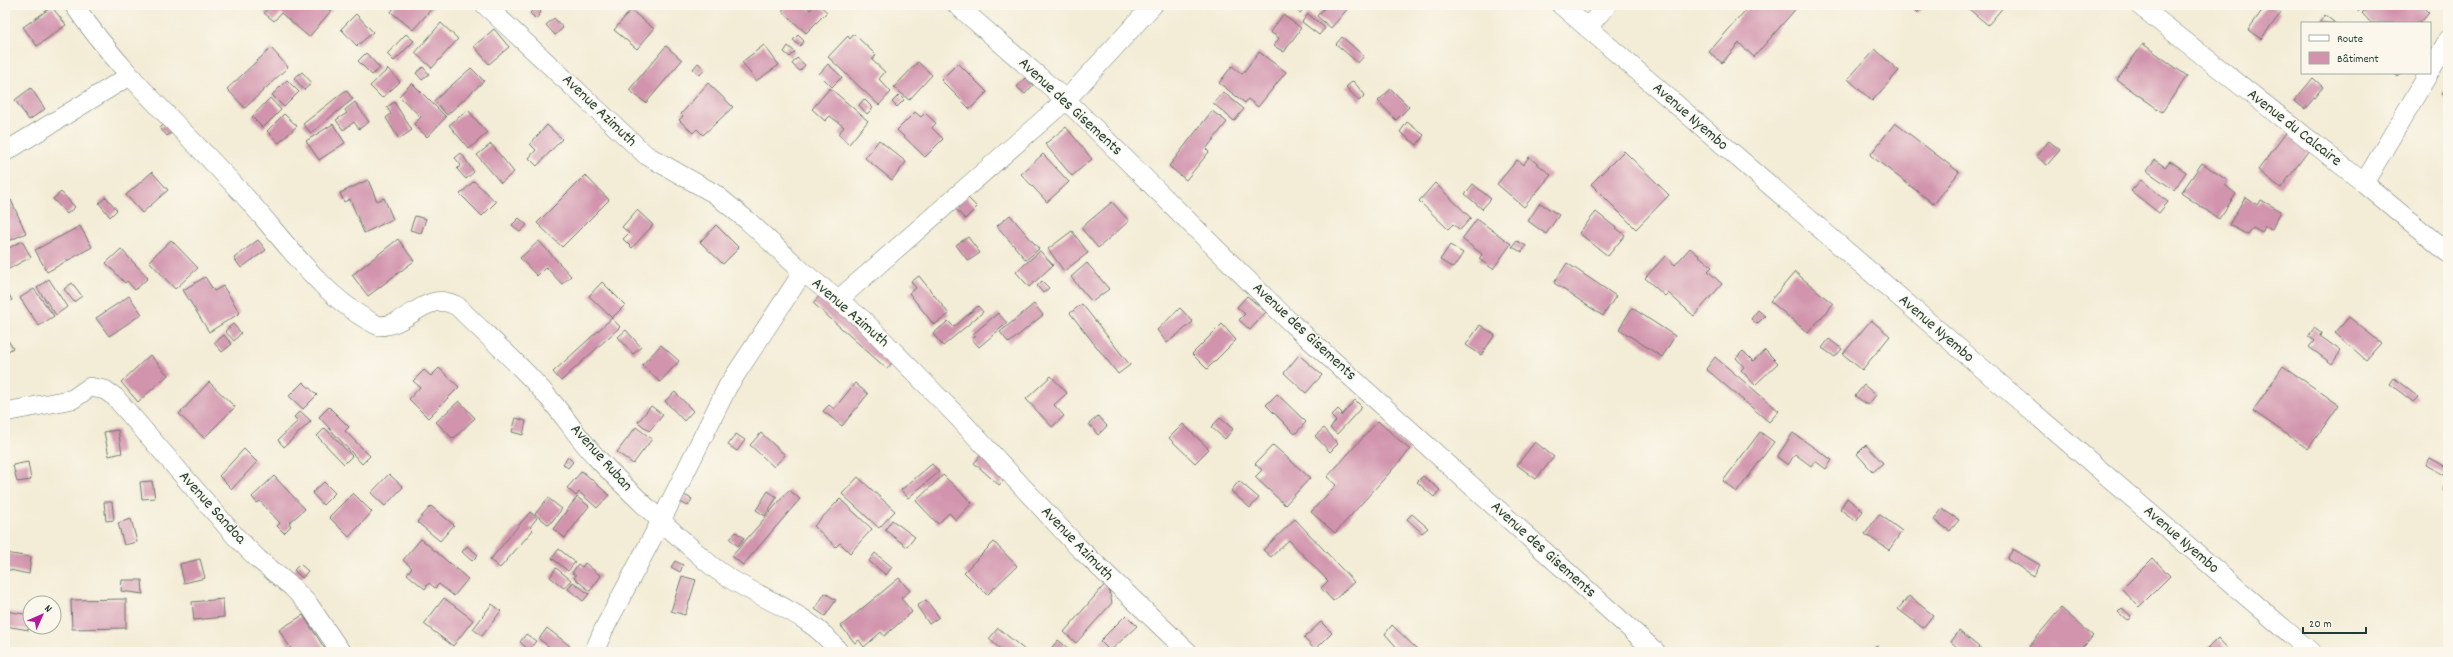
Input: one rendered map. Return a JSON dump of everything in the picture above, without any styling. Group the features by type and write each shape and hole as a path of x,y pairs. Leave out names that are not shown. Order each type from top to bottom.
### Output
{"street":[{"path":"5,152 129,76 74,5"},
{"name":"Avenue Azimuth","path":"485,5 641,150 715,194 748,220 803,272 839,299 904,362 1078,547 1188,652"},
{"name":"Avenue des Gisements","path":"957,5 1066,100 1290,322 1656,652"},
{"path":"839,299 1066,100 1153,5"},
{"name":"Avenue Nyembo","path":"1561,5 2311,652"},
{"path":"1587,28 1607,5"},
{"name":"Avenue du Calcaire","path":"2139,5 2364,183 2448,253"},
{"path":"2431,69 2448,40"},
{"path":"2364,183 2428,74"},
{"name":"Avenue Ruban","path":"129,76 240,190 314,275 343,302 379,326 387,326 430,302 444,301 457,306 547,395 596,456 661,521 724,576 748,591 802,618 819,630 839,652"},
{"path":"594,652 604,629 661,521 728,386 803,272"},
{"name":"Avenue Sandoa","path":"5,412 73,399 90,387 105,390 115,397 236,537 292,587 309,605 341,652"}],"building":[{"path":"270,5 335,6 309,37 281,13 274,21 264,13"},
{"path":"396,5 435,5 413,30 391,12"},
{"path":"787,5 805,5 810,10 815,5 819,5 827,12 806,33 782,11"},
{"path":"1290,5 1307,5 1300,13"},
{"path":"1327,5 1351,5 1331,28 1317,16"},
{"path":"1750,5 1799,5 1754,57 1739,43 1722,63 1709,52"},
{"path":"1909,5 1922,5 1923,7 1917,13"},
{"path":"1964,5 2005,5 1988,25"},
{"path":"2266,5 2270,5 2281,13 2261,39 2248,30"},
{"path":"2354,5 2365,5 2359,11"},
{"path":"2370,5 2421,5 2429,13 2421,22 2370,22 2362,13"},
{"path":"52,7 66,25 37,46 23,27"},
{"path":"536,7 541,12 536,19 530,13"},
{"path":"631,10 654,29 637,49 614,30"},
{"path":"356,14 373,32 357,46 341,29"},
{"path":"1308,14 1325,28 1319,35 1302,22"},
{"path":"1283,15 1301,28 1284,52 1274,46 1279,38 1270,32"},
{"path":"2325,15 2334,22 2320,22"},
{"path":"554,18 563,28 555,35 546,25"},
{"path":"441,23 458,39 432,68 415,53"},
{"path":"494,29 509,47 489,64 474,46"},
{"path":"406,34 414,41 394,61 387,54"},
{"path":"854,34 876,55 872,60 885,72 879,79 891,92 879,105 828,57 848,36 850,39"},
{"path":"798,35 804,41 800,46 793,40"},
{"path":"1342,37 1364,56 1358,63 1336,44"},
{"path":"2143,44 2187,76 2162,112 2117,80"},
{"path":"764,45 779,65 756,81 742,62"},
{"path":"666,46 682,60 646,103 629,90"},
{"path":"788,46 795,52 790,57 784,52"},
{"path":"271,48 288,67 245,108 227,89"},
{"path":"1875,49 1899,71 1872,101 1848,79"},
{"path":"1259,52 1286,72 1258,107 1248,99 1245,103 1219,83 1232,66 1242,74"},
{"path":"366,53 380,68 372,75 358,61"},
{"path":"797,58 805,65 800,71 792,64"},
{"path":"918,62 932,75 909,100 894,87"},
{"path":"698,63 705,69 700,75 693,69"},
{"path":"958,63 987,92 970,109 941,80"},
{"path":"828,64 842,77 832,87 819,74"},
{"path":"423,67 429,74 422,80 416,73"},
{"path":"471,68 484,81 447,115 434,101"},
{"path":"388,69 400,82 382,98 370,86"},
{"path":"302,72 312,83 304,90 294,78"},
{"path":"1025,78 1033,85 1025,94 1017,87"},
{"path":"2313,78 2323,87 2305,109 2294,101"},
{"path":"287,80 299,92 284,107 272,95"},
{"path":"1353,81 1365,95 1359,101 1346,87"},
{"path":"412,83 446,117 427,137 414,124 421,117 399,96"},
{"path":"708,83 733,107 703,135 697,129 693,133 679,120 683,116 681,114"},
{"path":"31,88 45,109 29,120 15,100"},
{"path":"830,88 868,121 849,144 838,134 844,127 830,116 825,121 812,109"},
{"path":"2448,88 2448,100 2442,94"},
{"path":"1391,89 1409,107 1396,120 1378,101"},
{"path":"346,90 353,99 311,133 303,124"},
{"path":"1223,92 1244,109 1234,121 1213,103"},
{"path":"899,95 904,100 897,107 892,102"},
{"path":"270,98 281,110 263,128 252,117"},
{"path":"864,99 873,108 867,114 859,105"},
{"path":"355,102 369,122 359,129 354,122 343,130 336,120 347,113 345,110"},
{"path":"394,102 412,130 399,139 386,118 391,114 387,107"},
{"path":"468,110 487,133 469,149 449,125"},
{"path":"1212,111 1227,122 1206,149 1209,152 1186,180 1169,166"},
{"path":"915,112 921,117 925,113 936,123 932,128 943,139 925,157 897,130"},
{"path":"284,114 297,126 279,143 267,131"},
{"path":"169,120 177,128 167,136 160,128"},
{"path":"1407,122 1424,135 1417,145 1400,132"},
{"path":"1895,123 1959,172 1934,204 1870,155"},
{"path":"333,124 345,143 319,160 306,141"},
{"path":"547,125 562,139 537,166 529,158 536,150 530,144"},
{"path":"1066,127 1092,159 1072,176 1045,144"},
{"path":"2286,133 2309,150 2281,188 2258,170"},
{"path":"879,140 906,162 892,180 865,158"},
{"path":"2049,141 2060,150 2047,165 2036,156"},
{"path":"491,144 514,172 501,183 477,155"},
{"path":"1624,151 1669,195 1636,229 1591,184"},
{"path":"461,153 474,172 466,179 457,169 461,165 455,158"},
{"path":"1043,154 1069,182 1047,202 1021,174"},
{"path":"1529,157 1551,175 1524,207 1497,184 1517,160 1523,165"},
{"path":"2155,160 2165,167 2170,161 2186,172 2174,190 2147,171"},
{"path":"2202,163 2228,181 2225,185 2236,194 2219,219 2181,193"},
{"path":"152,172 168,190 142,213 126,195"},
{"path":"585,175 609,200 562,247 537,223"},
{"path":"368,180 377,201 384,198 393,219 364,233 350,199 344,202 340,193"},
{"path":"2141,180 2168,202 2159,213 2131,191"},
{"path":"474,181 496,202 482,216 460,194"},
{"path":"1435,183 1471,218 1460,230 1453,224 1448,229 1419,201"},
{"path":"1473,184 1491,199 1482,209 1465,194"},
{"path":"61,192 75,207 67,214 53,199"},
{"path":"966,196 977,207 965,219 954,207"},
{"path":"106,197 117,210 110,217 99,203"},
{"path":"2245,197 2258,205 2261,200 2281,211 2272,229 2265,226 2262,233 2253,228 2248,235 2229,225"},
{"path":"11,200 26,233 5,243 5,202"},
{"path":"1112,202 1129,221 1098,248 1081,228"},
{"path":"1540,203 1559,215 1546,234 1528,221"},
{"path":"637,210 653,225 632,248 623,239 629,233 622,227"},
{"path":"1596,212 1625,235 1608,256 1579,233"},
{"path":"1010,215 1039,249 1026,260 997,226"},
{"path":"415,216 426,219 421,233 410,230"},
{"path":"519,218 527,225 520,232 512,225"},
{"path":"1477,219 1511,244 1493,269 1479,259 1482,254 1462,239"},
{"path":"716,225 739,248 723,264 700,242"},
{"path":"80,226 92,247 47,272 35,250"},
{"path":"1072,231 1088,253 1064,271 1048,249"},
{"path":"968,237 980,253 968,261 956,245"},
{"path":"398,239 414,261 368,296 352,275"},
{"path":"171,240 198,268 175,289 149,261"},
{"path":"258,240 266,250 241,268 234,258"},
{"path":"22,241 31,257 5,271 5,250"},
{"path":"539,241 571,276 562,284 546,267 537,276 520,258"},
{"path":"1517,241 1526,246 1522,252 1512,247"},
{"path":"1450,245 1463,253 1453,268 1440,260"},
{"path":"1690,248 1712,267 1708,271 1722,284 1694,316 1668,293 1665,296 1645,278 1665,256 1675,265"},
{"path":"121,249 148,278 135,290 127,281 125,283 106,263"},
{"path":"1040,251 1053,265 1029,287 1016,272"},
{"path":"1087,263 1109,289 1092,302 1071,277"},
{"path":"1567,263 1616,296 1603,316 1554,283"},
{"path":"1795,272 1833,304 1808,333 1770,301"},
{"path":"919,276 949,314 934,325 909,293 916,288 911,282"},
{"path":"205,277 214,291 223,286 240,313 209,332 183,290"},
{"path":"49,279 67,307 56,315 37,288"},
{"path":"1042,281 1049,288 1043,293 1037,286"},
{"path":"602,282 625,305 612,318 589,296"},
{"path":"72,283 82,296 74,302 64,289"},
{"path":"34,289 54,316 39,326 20,298"},
{"path":"8,293 12,300 6,305 5,295"},
{"path":"822,293 896,358 887,369 813,303"},
{"path":"129,296 142,314 109,336 96,318"},
{"path":"1247,296 1266,312 1250,330 1239,320 1245,314 1237,307"},
{"path":"1034,304 1043,315 1009,343 1000,332"},
{"path":"1082,304 1130,365 1118,374 1070,313"},
{"path":"978,306 983,312 943,346 933,334 948,321 954,327"},
{"path":"1180,308 1193,322 1167,343 1157,330"},
{"path":"1632,308 1675,336 1662,357 1619,329"},
{"path":"1758,310 1765,316 1757,324 1751,319"},
{"path":"998,313 1007,323 979,347 972,339 976,336 973,334"},
{"path":"2349,317 2381,343 2366,360 2335,333"},
{"path":"612,318 620,327 561,381 553,372"},
{"path":"1871,320 1890,336 1862,370 1843,354"},
{"path":"233,324 241,333 234,341 225,331"},
{"path":"1222,324 1236,340 1207,369 1192,354"},
{"path":"1480,325 1495,335 1481,355 1466,345"},
{"path":"2314,328 2321,333 2320,336 2341,351 2332,364 2309,347 2314,341 2308,337"},
{"path":"626,330 641,347 633,354 618,337"},
{"path":"224,335 232,344 222,352 214,343"},
{"path":"5,336 13,348 5,353"},
{"path":"1829,339 1842,349 1835,357 1822,348"},
{"path":"661,345 679,361 660,382 642,365"},
{"path":"1765,350 1778,363 1755,385 1741,370 1744,367 1736,358 1743,351 1753,361"},
{"path":"150,355 168,375 138,402 121,382"},
{"path":"1299,355 1322,375 1306,393 1284,373"},
{"path":"1715,357 1779,411 1769,422 1706,369"},
{"path":"2283,366 2339,405 2308,449 2253,411"},
{"path":"439,368 459,387 428,418 409,399 420,387 413,381 424,370 431,376"},
{"path":"1051,376 1067,393 1054,405 1064,416 1052,427 1026,399"},
{"path":"2394,378 2418,397 2413,402 2390,384"},
{"path":"209,382 235,407 204,438 179,414"},
{"path":"303,382 317,395 303,409 289,396"},
{"path":"855,383 868,394 842,426 823,411 829,405 834,409"},
{"path":"1864,385 1876,395 1868,405 1855,396"},
{"path":"675,392 693,411 684,421 665,401"},
{"path":"1277,394 1306,422 1295,434 1266,405"},
{"path":"1355,400 1362,407 1337,434 1330,428 1336,421 1331,416 1338,409 1342,413 1341,416"},
{"path":"459,401 475,418 453,439 436,422"},
{"path":"651,406 663,415 649,431 638,422"},
{"path":"329,407 349,427 345,431 370,456 362,464 319,417"},
{"path":"300,411 311,421 284,447 278,440 298,421 294,417"},
{"path":"1098,416 1107,426 1098,435 1089,424"},
{"path":"516,418 526,421 523,435 512,432"},
{"path":"1220,418 1233,429 1225,439 1211,427"},
{"path":"1378,421 1410,450 1335,533 1311,512 1336,485 1327,477"},
{"path":"1183,424 1209,449 1195,463 1169,438"},
{"path":"636,427 652,439 633,464 617,452"},
{"path":"325,428 352,456 344,464 317,436"},
{"path":"1324,428 1338,444 1330,452 1315,436"},
{"path":"118,430 122,453 109,456 104,432"},
{"path":"1760,432 1774,442 1737,492 1723,481"},
{"path":"761,433 785,455 774,467 750,445"},
{"path":"1793,433 1832,460 1826,469 1815,461 1811,466 1795,454 1788,465 1777,457"},
{"path":"736,434 745,440 737,451 728,445"},
{"path":"1535,442 1554,457 1536,479 1517,465"},
{"path":"1273,445 1310,478 1285,505 1255,477 1262,470 1255,464"},
{"path":"1866,445 1883,463 1873,472 1857,454"},
{"path":"244,449 257,462 232,489 219,476"},
{"path":"983,453 1008,476 999,485 974,463"},
{"path":"568,457 573,462 568,468 563,464"},
{"path":"2430,458 2448,468 2446,476 2426,465"},
{"path":"28,462 31,480 17,482 13,465"},
{"path":"932,464 939,472 908,498 901,490"},
{"path":"582,471 609,495 597,508 579,492 576,496 567,488"},
{"path":"389,474 403,487 385,506 371,493"},
{"path":"943,475 972,503 956,520 949,513 938,524 916,501"},
{"path":"274,476 305,509 289,523 291,526 284,533 277,526 280,523 260,501 257,503 252,497"},
{"path":"1423,476 1440,490 1434,497 1417,482"},
{"path":"858,477 895,511 879,528 842,494"},
{"path":"152,481 155,498 142,499 140,482"},
{"path":"1239,481 1259,498 1250,508 1231,491"},
{"path":"2448,481 2448,494 2443,491"},
{"path":"324,482 335,493 323,505 312,493"},
{"path":"789,490 800,499 743,565 732,556"},
{"path":"768,491 777,497 765,516 756,510"},
{"path":"353,493 372,512 349,537 329,517"},
{"path":"684,495 692,499 688,506 680,502"},
{"path":"577,497 589,506 565,538 553,529"},
{"path":"548,498 562,509 549,525 535,514"},
{"path":"1847,498 1863,511 1856,521 1840,509"},
{"path":"840,499 872,529 850,553 840,543 836,547 814,526"},
{"path":"104,502 112,502 114,520 106,521"},
{"path":"431,506 454,525 440,541 417,522"},
{"path":"1942,509 1959,520 1950,531 1934,520"},
{"path":"530,512 537,518 530,527 533,530 500,568 490,560"},
{"path":"1412,514 1428,528 1422,533 1407,519"},
{"path":"1879,514 1902,531 1889,550 1865,534"},
{"path":"131,519 137,542 124,545 118,523"},
{"path":"1295,519 1354,582 1333,601 1321,588 1328,581 1289,540 1271,557 1263,550"},
{"path":"892,520 915,537 907,547 885,530"},
{"path":"736,532 744,538 738,546 730,539"},
{"path":"421,539 468,579 454,596 439,584 435,588 429,583 425,589 407,574 412,568 403,560"},
{"path":"994,542 1017,566 987,595 964,572"},
{"path":"467,546 478,555 472,561 462,552"},
{"path":"559,549 575,562 568,571 552,558"},
{"path":"2013,549 2040,565 2034,576 2007,559"},
{"path":"5,553 31,557 29,574 5,569"},
{"path":"875,553 892,567 886,575 869,561"},
{"path":"2153,558 2170,576 2139,607 2122,589"},
{"path":"200,559 205,578 184,583 180,564"},
{"path":"675,561 683,565 680,572 671,567"},
{"path":"585,563 601,576 590,591 574,578 576,575 572,573 578,564 582,567"},
{"path":"300,564 308,571 302,578 294,570"},
{"path":"556,568 571,580 564,588 550,577"},
{"path":"682,576 696,580 685,615 671,611"},
{"path":"899,578 910,591 901,598 912,612 884,636 881,632 864,647 859,640 855,643 841,626"},
{"path":"122,580 142,580 143,594 121,591"},
{"path":"573,582 589,594 583,601 568,589"},
{"path":"1107,582 1112,603 1076,643 1064,632"},
{"path":"825,593 836,600 825,616 815,609"},
{"path":"1909,596 1933,615 1923,628 1898,609"},
{"path":"444,598 473,620 453,646 424,624"},
{"path":"126,599 126,628 72,629 71,600"},
{"path":"223,599 224,617 194,620 192,602"},
{"path":"926,600 939,617 929,624 917,606"},
{"path":"492,604 501,611 482,636 473,629"},
{"path":"2061,608 2093,636 2079,652 2035,652 2029,646"},
{"path":"2122,608 2131,616 2127,620 2118,612"},
{"path":"5,611 22,614 22,629 5,626"},
{"path":"303,615 327,652 293,652 279,630"},
{"path":"1126,615 1137,626 1110,651 1100,641"},
{"path":"1321,622 1332,633 1315,650 1304,638"},
{"path":"1392,625 1417,649 1414,652 1401,652 1385,634"},
{"path":"547,628 570,646 566,652 556,652 539,639"},
{"path":"998,628 1026,651 1004,652 989,639"},
{"path":"1959,631 1984,651 1963,652 1951,642"},
{"path":"526,634 536,641 529,650 520,642"},
{"path":"2218,638 2231,652 2204,652"},
{"path":"1058,640 1069,649 1067,652 1048,652"},
{"path":"1876,645 1885,652 1870,652"}]}
